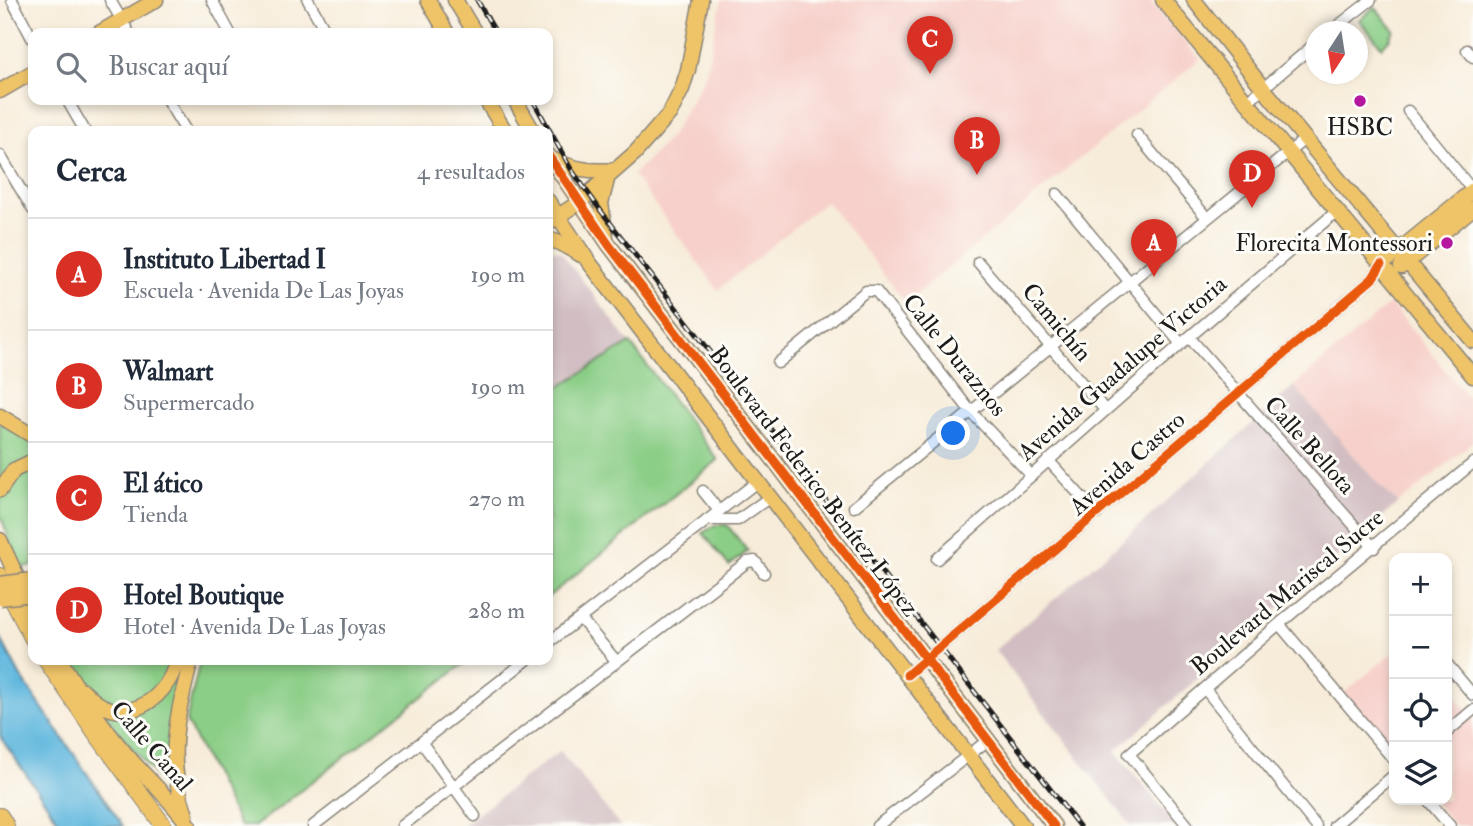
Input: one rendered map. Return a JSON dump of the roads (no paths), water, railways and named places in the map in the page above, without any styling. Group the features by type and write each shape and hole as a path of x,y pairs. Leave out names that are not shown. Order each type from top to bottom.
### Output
{"highway":[{"path":"0,576 28,629"},
{"path":"49,665 164,826"},
{"path":"0,816 6,826"}],"main road":[{"path":"125,27 156,0"},
{"path":"428,0 444,28"},
{"path":"455,0 472,28"},
{"path":"553,220 578,203 608,176 670,113 688,70 701,0"},
{"path":"1163,0 1473,376"},
{"path":"1194,0 1263,88 1473,341"},
{"path":"0,91 28,75"},
{"path":"489,105 502,126"},
{"path":"518,105 530,126"},
{"path":"553,159 572,169 608,176"},
{"name":"Boulevard Federico Benítez López","path":"553,163 609,245 1054,826"},
{"path":"553,200 569,189 608,176"},
{"path":"608,176 601,211 609,245"},
{"path":"1385,270 1473,190"},
{"path":"1402,256 1473,208"},
{"name":"Boulevard Federico Benítez López","path":"553,220 588,261 1023,826"},
{"path":"553,241 570,248 588,261"},
{"path":"0,416 28,433"},
{"path":"0,490 14,470 28,463"},
{"path":"0,540 28,601"},
{"path":"0,584 28,584"},
{"path":"0,598 28,586"},
{"path":"64,665 88,696 99,704 119,710 145,705 159,696 175,665"},
{"name":"Calle Canal","path":"64,665 97,718 125,754 176,807 189,826"},
{"path":"189,826 178,792 173,760 178,715 190,665"}],"street":[{"path":"12,0 28,30"},
{"path":"110,0 125,27"},
{"path":"212,0 227,28"},
{"path":"308,0 324,28"},
{"path":"1342,21 1363,2"},
{"path":"1248,101 1305,52"},
{"path":"70,105 82,126"},
{"path":"170,105 183,126"},
{"path":"1408,111 1473,190"},
{"path":"1136,135 1207,218"},
{"path":"854,507 1306,138"},
{"path":"0,155 28,202"},
{"name":"Calle Bellota","path":"1057,194 1129,281 1236,394 1374,548"},
{"name":"Avenida Guadalupe Victoria","path":"937,559 1185,340 1337,211"},
{"name":"Camichín","path":"978,262 1105,410"},
{"name":"Avenida Castro","path":"907,675 1385,270"},
{"name":"Calle Duraznos","path":"778,363 866,291 876,291 972,412 1031,474"},
{"path":"1048,460 1097,514"},
{"name":"Boulevard Mariscal Sucre","path":"1188,826 1129,754 1279,624 1374,548 1473,463"},
{"path":"553,639 757,482"},
{"path":"704,491 719,511"},
{"path":"707,520 738,520 770,497"},
{"path":"402,826 747,562 754,561 764,573"},
{"path":"580,618 617,662"},
{"path":"1279,624 1389,754"},
{"path":"313,826 521,665"},
{"path":"1452,670 1473,695"},
{"path":"1205,689 1316,826"},
{"path":"1452,728 1473,710"},
{"path":"877,826 988,741"},
{"path":"422,743 475,816"},
{"path":"1334,826 1389,779"},
{"path":"1432,805 1450,826"}],"water":[{"path":"0,637 21,677 123,826 62,826 3,741 0,735"}],"railway":[{"path":"477,0 493,28"},
{"path":"536,105 547,126"},
{"path":"553,136 571,169 601,211 1079,826"}],"place":[{"name":"El ático","path":"930,74"},
{"name":"HSBC","path":"1360,101"},
{"name":"Walmart","path":"977,175"},
{"name":"Hotel Boutique","path":"1252,208"},
{"name":"Florecita Montessori","path":"1447,243"},
{"name":"Instituto Libertad I","path":"1154,277"}]}
